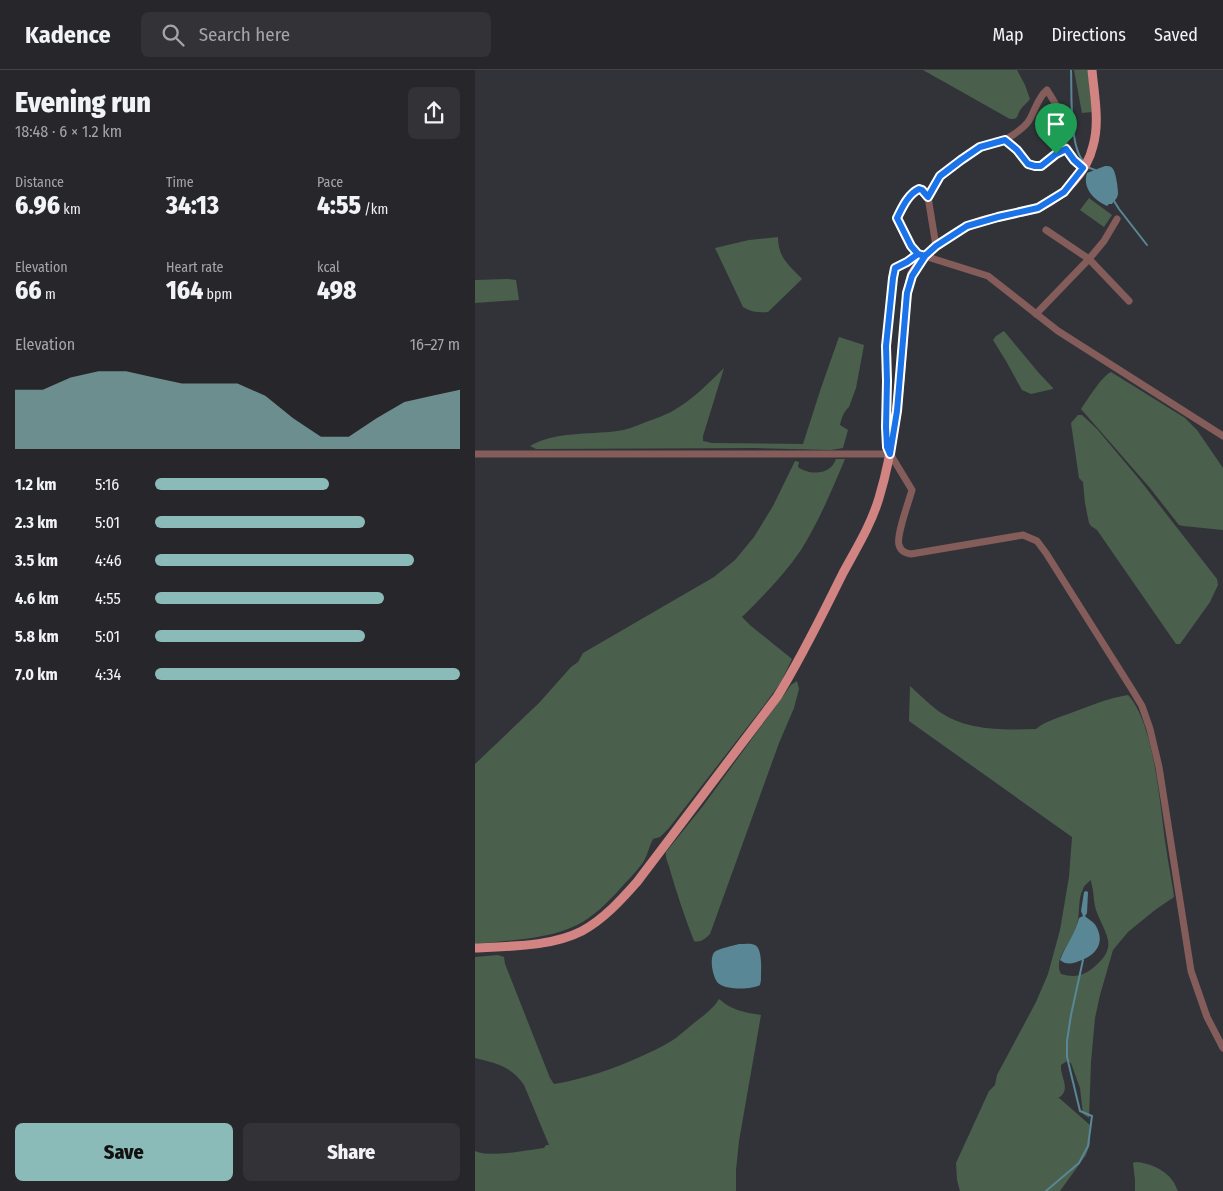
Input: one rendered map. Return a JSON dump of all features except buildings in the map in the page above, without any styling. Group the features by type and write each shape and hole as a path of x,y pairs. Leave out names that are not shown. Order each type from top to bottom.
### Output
{"main road":[{"path":"475,948 547,942 582,931 602,918 637,882 777,697 795,668 866,529 878,501 890,454 897,411 907,293 912,276 922,255 967,226 1038,208 1064,192 1090,157 1095,135 1096,113 1092,70"}],"street":[{"path":"928,197 940,176 961,160 980,147 1005,140 1016,133 1027,123 1047,90 1057,104 1066,149 1083,168"},
{"path":"1005,140 1017,150 1028,164 1035,166 1041,166 1066,149"},
{"path":"936,246 928,197 922,190 915,190 905,202 897,218 911,246 922,255 988,276 1058,332 1223,436"},
{"path":"1036,314 1089,259 1104,241 1117,219"},
{"path":"1046,230 1089,259 1129,301"},
{"path":"922,255 895,268 886,346 887,447 913,490 899,535 899,545 903,552 911,554 1023,535 1037,541 1133,690 1142,706 1150,729 1159,767 1191,971 1207,1017 1223,1048"},
{"path":"475,454 890,454"}],"green space":[{"path":"923,70 1017,70 1030,99 1017,117 1010,119"},
{"path":"1074,70 1088,70 1092,112 1082,113"},
{"path":"1089,198 1112,215 1104,227 1080,210"},
{"path":"778,237 782,256 802,279 768,312 749,310 743,307 715,248 749,240"},
{"path":"475,280 516,280 519,300 475,303"},
{"path":"1004,331 1053,389 1031,394 1022,390 993,340"},
{"path":"839,337 864,345 856,388 849,407 840,423 840,425 848,430 843,448 831,450 754,448 536,449 530,446 550,438 572,434 624,430 662,416 678,408 724,368 703,441 712,443 803,444"},
{"path":"1111,372 1185,418 1197,430 1223,468 1223,530 1179,525 1150,488 1081,409 1099,383"},
{"path":"1078,415 1082,415 1097,429 1139,479 1217,579 1218,585 1210,602 1180,644 1176,644 1097,530 1089,523 1083,482 1079,478 1071,423"},
{"path":"836,459 845,459 808,539 780,577 742,617 792,659 781,682 759,712 669,828 660,837 653,839 644,861 610,900 594,914 577,925 553,934 527,939 475,944 475,764 539,703 571,667 578,662 583,653 714,577 735,560 754,537 773,506 795,461 799,462 798,467 802,469 820,472 829,469"},
{"path":"797,681 799,689 794,708 779,743 710,934 702,940 694,941 675,888 666,852 703,806 791,685"},
{"path":"910,686 948,717 972,726 997,729 1036,729 1047,722 1105,700 1128,695 1137,708 1144,726 1155,767 1174,897 1128,932 1113,950 1095,1018 1089,1118 1083,1114 1080,1088 1071,1063 1067,1061 1061,1065 1065,1090 1058,1097 1090,1125 1090,1144 1086,1155 1060,1191 960,1191 956,1163 989,1091 995,1085 997,1075 1036,1002 1048,974 1060,930 1069,877 1072,837 909,721","holes":["1091,880 1095,908 1106,934 1108,947 1101,960 1086,973 1078,976 1061,974 1059,963 1077,926 1081,893 1085,885"]},
{"path":"498,955 504,957 505,964 554,1084 599,1073 659,1048 676,1038 714,1006 719,999 734,1009 761,1015 739,1141 736,1191 475,1191 475,1151 489,1154 509,1153 544,1148 546,1145 549,1145 524,1085 514,1073 503,1066 475,1058 475,957"},
{"path":"1133,1163 1151,1165 1161,1170 1169,1176 1178,1191 1135,1191"}],"water":[{"path":"1105,166 1111,167 1114,171 1118,191 1116,199 1107,206 1090,193 1086,184 1087,173"},
{"path":"1084,892 1088,892 1087,913 1085,916 1096,926 1099,932 1098,947 1092,954 1082,960 1065,963 1060,960 1079,918 1083,916 1081,911"},
{"path":"739,944 752,944 758,947 761,961 761,980 760,985 756,987 726,987 716,980 712,967 714,953"}],"waterway":[{"path":"1071,70 1073,131 1075,143 1083,161"},
{"path":"1087,167 1096,172"},
{"path":"1114,201 1147,245"},
{"path":"1046,1191 1079,1163 1088,1146 1092,1116 1080,1111 1067,1057 1067,1041 1071,1015 1083,960"}],"route":[{"path":"1056,154 1041,166 1035,166 1028,164 1017,150 1005,140 980,147 940,176 928,197 919,189 915,190 905,202 897,218 911,246 918,254 925,256 912,276 907,293 897,411 890,454 887,447 886,427 886,346 895,268 918,254 925,256 936,246 967,226 1038,208 1056,198 1064,192 1083,168 1066,149 1056,154"}]}
